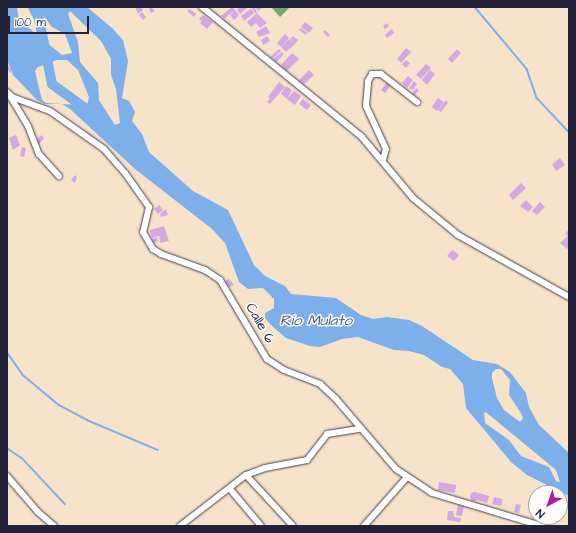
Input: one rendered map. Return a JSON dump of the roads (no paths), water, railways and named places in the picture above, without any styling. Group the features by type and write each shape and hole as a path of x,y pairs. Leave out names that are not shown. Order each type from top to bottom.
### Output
{"street":[{"path":"202,7 361,136 383,160 413,198 458,235 569,297"},
{"path":"383,160 386,149 366,106 368,81 372,74 380,74 417,102"},
{"path":"8,92 28,126 39,154 59,176"},
{"name":"Calle 6","path":"8,92 12,97 50,111 104,149 125,173 149,207 142,232 153,249 161,254 205,270 220,280 267,359 284,370 320,384 336,399 359,429 396,469 432,493 542,526"},
{"path":"181,526 246,475 265,468 306,460 327,434 359,429"},
{"path":"246,475 293,526"},
{"path":"7,476 38,512 54,526"},
{"path":"364,526 407,477"},
{"path":"230,489 260,526"}],"water":[{"name":"Río Mulato","path":"7,7 17,7 19,20 62,55 72,53 65,34 52,27 36,7 87,7 112,28 123,40 128,61 122,98 129,101 135,112 132,121 142,134 149,152 193,191 228,210 254,265 265,276 285,286 291,294 336,298 361,315 373,319 387,317 409,320 422,326 473,360 497,364 510,372 526,393 529,407 539,425 569,453 569,496 568,485 547,485 527,475 511,462 466,408 463,384 450,369 442,367 424,355 409,351 394,350 358,337 342,339 320,347 310,346 286,338 265,318 265,313 274,308 274,299 263,288 248,289 239,282 225,243 212,229 135,169 70,109 62,104 45,104 37,100 13,75 7,60","holes":["70,11 101,41 111,59 111,75 116,89 120,123 115,125 99,100 98,83 80,62 78,42 68,14","57,60 67,60 78,70 89,97 86,109 77,105 46,103 42,100 35,71 38,67","496,369 501,369 510,380 509,395 521,413 523,418 520,422 504,410 497,398 492,373","492,409 546,452 554,464 560,482 556,481 549,467 521,456 509,440 485,423 484,413"]}],"waterway":[{"name":"Río Mulato","path":"33,7 39,19 52,84 97,117"},
{"path":"475,7 527,69 537,98 569,132"},
{"path":"7,352 23,375 59,405 87,420 158,450"},
{"name":"Río Mulato","path":"484,397 491,410 569,474"},
{"path":"7,448 22,458 65,504"}]}
